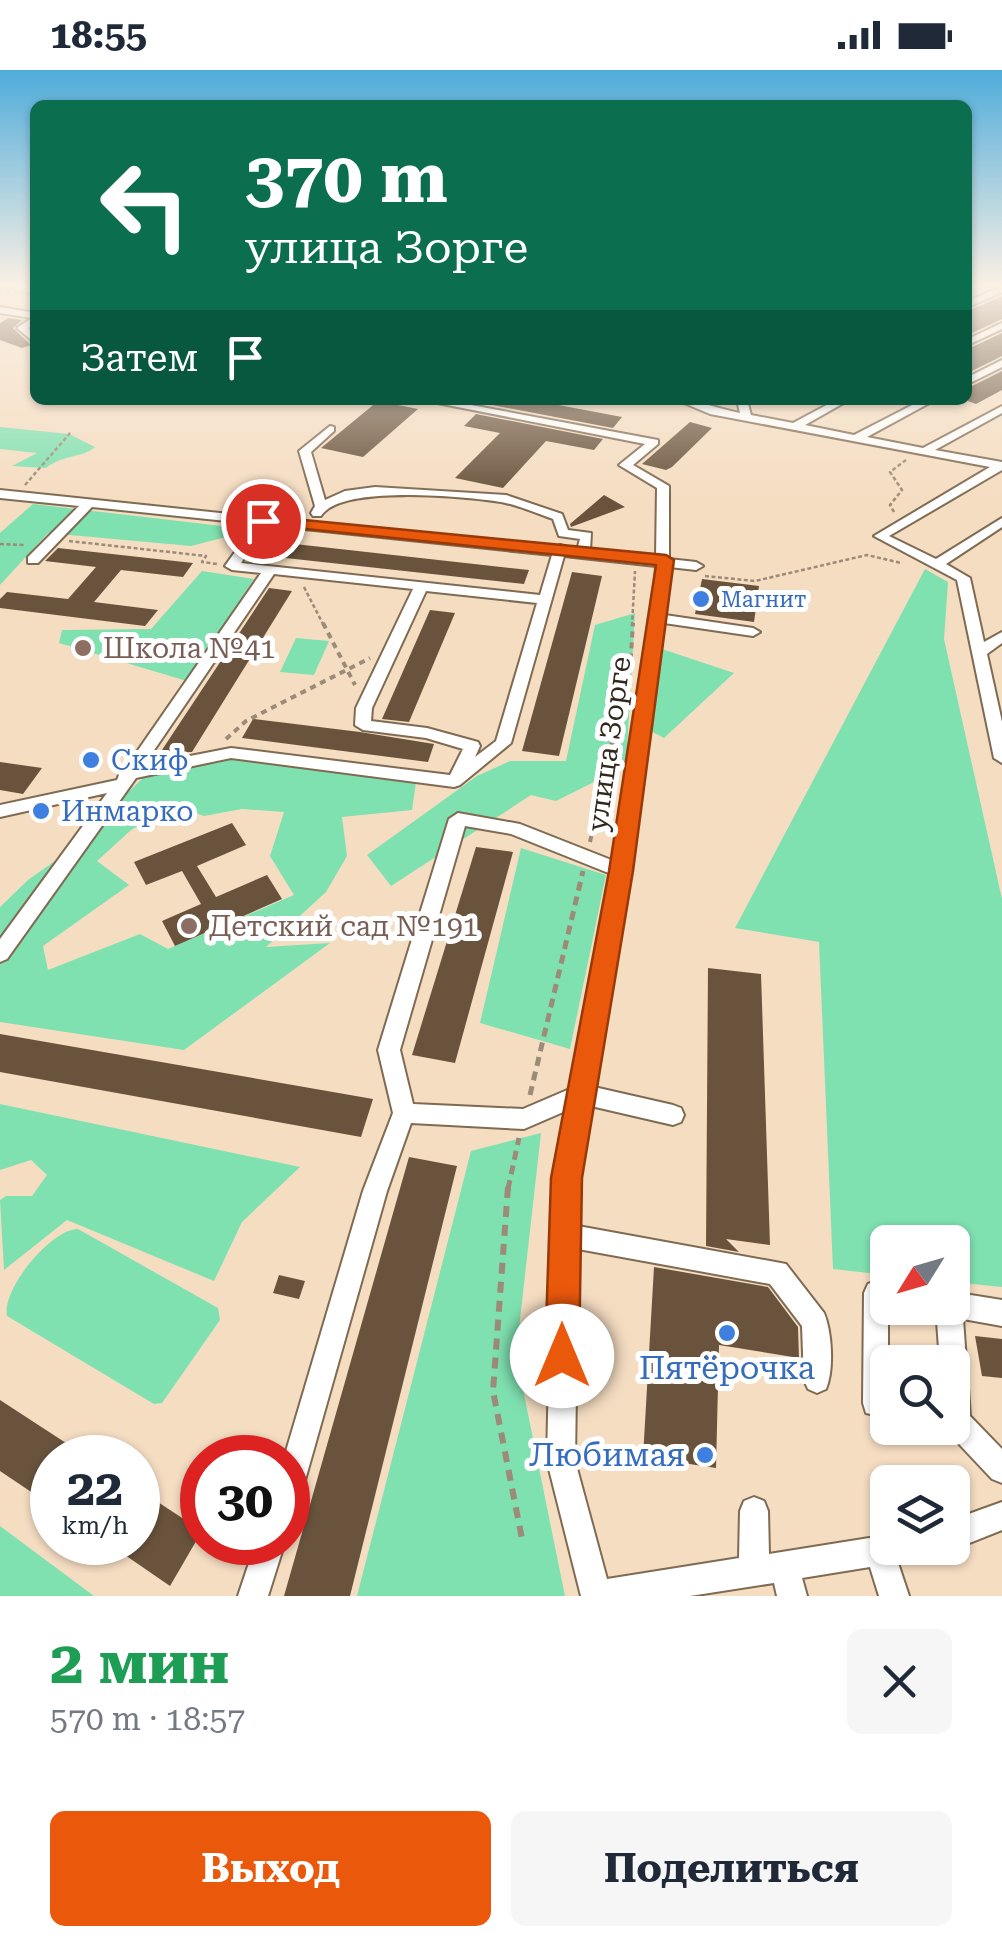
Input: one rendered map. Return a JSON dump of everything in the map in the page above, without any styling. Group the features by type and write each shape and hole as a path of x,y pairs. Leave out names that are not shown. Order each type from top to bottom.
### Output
{"street":[{"path":"972,379 1002,364"},
{"name":"улица Зорге","path":"454,405 654,442 626,465 663,486 665,566 658,618 621,871 566,1178 561,1461 596,1596"},
{"path":"697,405 710,411 1001,465"},
{"path":"743,405 746,417"},
{"path":"795,426 835,405"},
{"path":"857,437 920,405"},
{"path":"927,450 1002,410"},
{"path":"321,506 306,451 330,429"},
{"path":"1001,465 880,536 964,578 1002,758"},
{"path":"309,525 321,506 358,491 522,501 558,517 563,534 587,536 583,552"},
{"path":"7,494 560,549 665,566 696,566"},
{"path":"33,560 88,503"},
{"path":"263,521 232,566 543,599"},
{"path":"940,563 1002,522"},
{"path":"0,811 231,752 454,782 503,743 560,549"},
{"path":"0,954 270,570"},
{"path":"421,586 364,708 363,725 427,733 472,746 454,782"},
{"path":"658,618 753,632"},
{"path":"978,652 1002,636"},
{"path":"304,1435 375,1190 404,1113 388,1050 458,819 514,828 621,871"},
{"path":"404,1113 524,1119 581,1094 673,1115"},
{"path":"564,1235 777,1272 815,1322 817,1380"},
{"path":"970,1309 1002,1313"},
{"path":"970,1433 1002,1469"},
{"path":"754,1511 754,1572"},
{"path":"970,1528 1002,1516"},
{"path":"596,1596 754,1572 789,1582 870,1556"},
{"path":"253,1596 263,1565"},
{"path":"891,1565 894,1596"}],"path":[{"path":"7,494 72,432"},
{"path":"906,460 890,472 902,493 890,504 906,520"},
{"path":"0,544 53,540 206,556 202,562 232,566"},
{"path":"623,568 665,566 754,582 867,555 904,563"},
{"path":"523,1544 493,1391 509,1179 631,655 635,570"},
{"path":"296,572 350,670 364,708"},
{"path":"231,752 225,740 246,721 350,670 395,642"}],"green space":[{"path":"0,427 69,434 95,447 46,468 12,466 37,453 0,449"},
{"path":"33,504 222,526 226,537 191,546 48,533 0,585 0,533"},
{"path":"925,569 948,582 944,639 1002,899 1002,1287 970,1284 970,1225 870,1225 870,1273 833,1269 819,942 735,928"},
{"path":"202,571 254,579 187,681 59,643 62,630 151,629"},
{"path":"635,613 626,766 556,801 531,795 391,886 367,855 477,776 510,761 566,761 595,625"},
{"path":"296,638 329,641 314,675 280,672"},
{"path":"659,648 734,673 664,738 639,725"},
{"path":"248,748 417,775 412,810 342,817 347,856 326,892 266,947 330,943 184,1050 0,1022 0,907 28,880 62,856 144,777","holes":["174,805 204,816 242,809 284,812 270,856 294,895 168,949 140,934 48,970 43,946 129,885 97,861 131,830"]},
{"path":"521,848 606,875 570,1049 480,1023"},
{"path":"0,1104 300,1167 242,1222 214,1281 67,1220 4,1270 0,1200 6,1196 32,1196 47,1175 31,1160 0,1170"},
{"path":"541,1133 516,1355 565,1596 357,1596 471,1151"},
{"path":"78,1229 218,1308 220,1320 162,1403 154,1404 7,1316 12,1291 30,1263 55,1239"},
{"path":"0,1526 30,1548 30,1565 52,1565 94,1596 0,1596"}],"building":[{"path":"972,356 1002,356 972,371"},
{"path":"1002,371 1002,390 976,404 972,402 972,386"},
{"path":"373,405 418,409 363,457 321,448"},
{"path":"492,405 558,405 622,417 613,428"},
{"path":"476,414 603,439 594,450 546,441 503,488 455,478 500,433 464,426"},
{"path":"690,422 712,428 672,467 666,470 642,464"},
{"path":"604,495 625,507 571,527 570,524"},
{"path":"268,541 529,570 524,584 258,555"},
{"path":"58,548 193,563 183,577 121,570 94,602 158,610 145,626 0,608 0,599 7,592 68,599 96,567 45,561"},
{"path":"572,572 602,576 559,756 522,751"},
{"path":"702,579 759,586 754,622 695,614"},
{"path":"269,588 292,591 192,752 160,753"},
{"path":"430,610 455,613 409,722 382,719"},
{"path":"253,719 434,744 428,762 242,738"},
{"path":"0,762 42,768 23,794 0,790"},
{"path":"232,823 246,845 197,866 216,897 267,875 282,899 175,946 162,921 201,904 182,871 146,885 134,862"},
{"path":"476,847 513,852 455,1063 412,1055"},
{"path":"708,968 761,974 770,1245 726,1239 739,1252 706,1246"},
{"path":"0,1034 373,1099 361,1137 0,1072"},
{"path":"409,1157 457,1166 350,1596 284,1596 293,1565 310,1565 310,1505"},
{"path":"654,1267 768,1287 798,1327 799,1358 719,1345 716,1468 643,1457"},
{"path":"279,1275 305,1281 299,1299 273,1293"},
{"path":"975,1336 1002,1339 1002,1378 982,1376"},
{"path":"0,1400 54,1435 30,1435 30,1491 0,1471"},
{"path":"160,1503 180,1517 182,1565 170,1586 139,1565 160,1565"}],"place":[{"name":"Магнит","path":"701,599"},
{"name":"Школа №41","path":"83,648"},
{"name":"Скиф","path":"91,760"},
{"name":"Инмарко","path":"41,811"},
{"name":"Детский сад №191","path":"189,926"},
{"name":"Пятёрочка","path":"727,1333"},
{"name":"Любимая","path":"705,1455"}],"route":[{"path":"263,521 666,560 621,871 566,1178 562,1356"}]}
